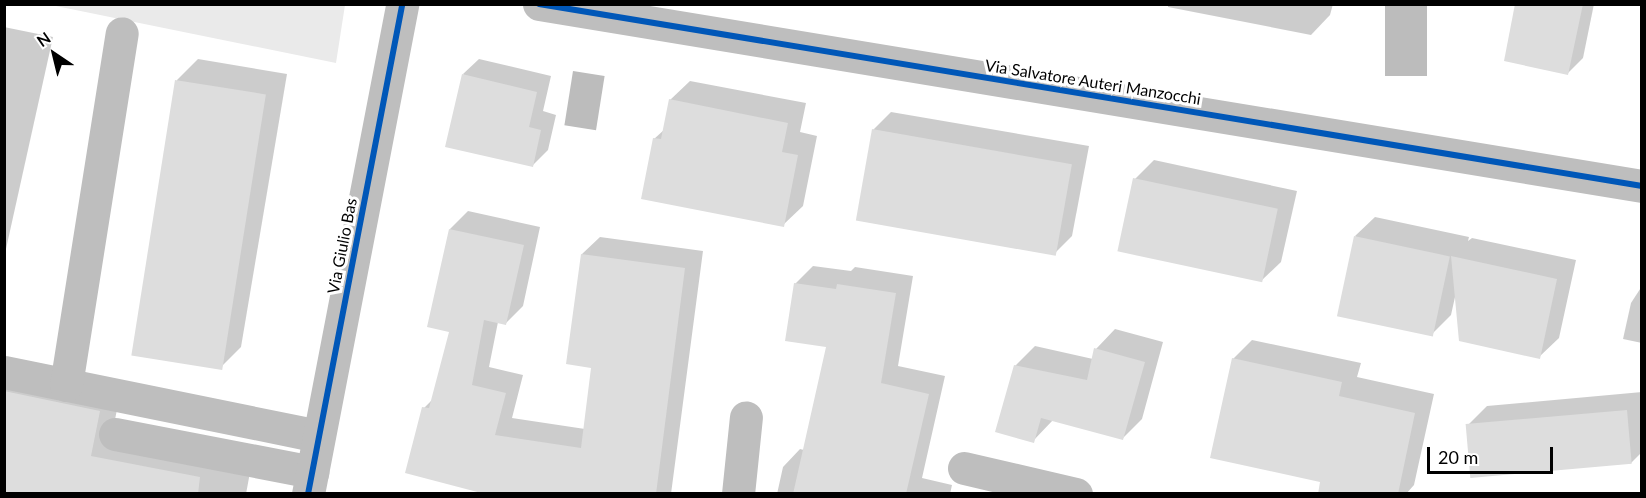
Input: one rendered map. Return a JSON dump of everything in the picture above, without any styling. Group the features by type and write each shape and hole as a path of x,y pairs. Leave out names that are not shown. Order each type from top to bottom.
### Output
{"street":[{"name":"Via Giulio Bas","path":"310,483 402,4"},
{"name":"Via Salvatore Auteri Manzocchi","path":"539,4 1641,186"},
{"path":"66,385 122,33"},
{"path":"4,372 319,436"},
{"path":"738,494 746,417"},
{"path":"115,434 310,483"},
{"path":"964,468 1076,494"}],"shaded area":[{"path":"51,5 345,5 336,63"},
{"path":"1385,5 1427,5 1427,76 1385,76"},
{"path":"573,71 605,76 596,130 564,125"}],"building":[{"path":"1515,4 1583,4 1568,75 1504,61"},
{"path":"462,74 537,92 529,127 541,130 533,167 445,147"},
{"path":"175,80 266,94 222,370 131,356"},
{"path":"669,99 788,123 782,152 798,155 784,227 641,199 653,138 661,139"},
{"path":"872,129 1072,164 1056,256 856,221"},
{"path":"1133,178 1278,209 1262,282 1117,251"},
{"path":"449,229 524,245 506,325 484,320 472,385 506,393 495,435 581,448 591,368 566,364 581,254 685,268 656,494 485,494 405,473 422,407 429,408 449,332 427,327"},
{"path":"1354,236 1450,256 1433,337 1337,316"},
{"path":"1451,256 1557,279 1540,359 1459,341"},
{"path":"794,283 836,289 837,284 896,293 881,383 929,394 906,494 793,494 826,347 785,341"},
{"path":"1094,348 1145,362 1123,440 1041,418 1034,443 995,432 1014,365 1087,380"},
{"path":"1232,358 1342,382 1339,396 1415,413 1398,494 1318,494 1320,482 1210,458"},
{"path":"4,391 100,411 91,456 200,477 198,494 4,494"},
{"path":"1627,410 1632,464 1470,478 1466,424"}],"cycle path":[{"path":"308,494 402,4"},
{"path":"539,4 1642,186"}]}
